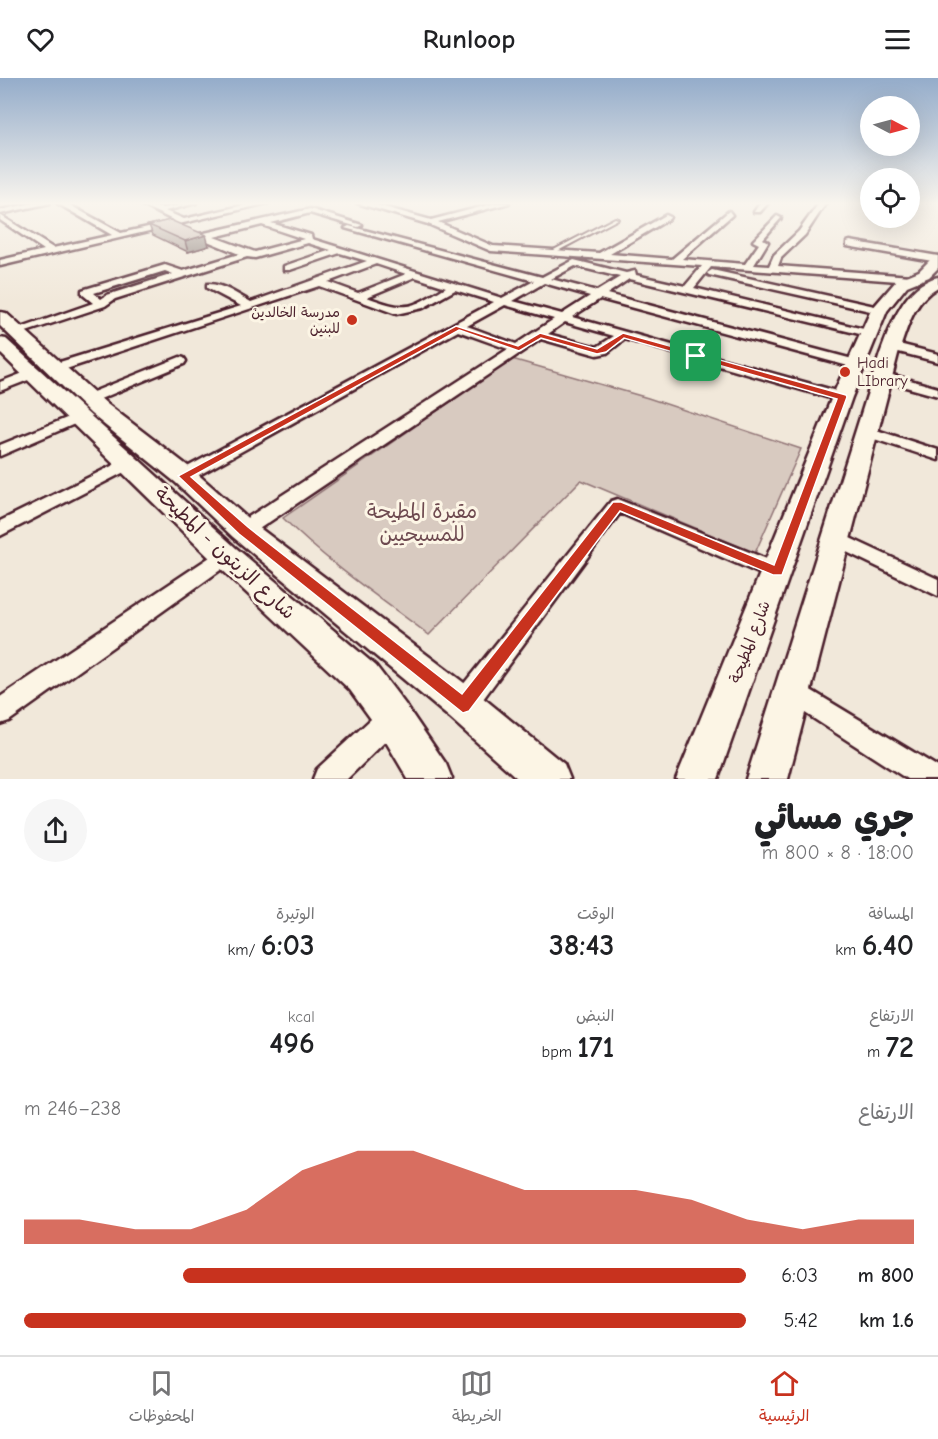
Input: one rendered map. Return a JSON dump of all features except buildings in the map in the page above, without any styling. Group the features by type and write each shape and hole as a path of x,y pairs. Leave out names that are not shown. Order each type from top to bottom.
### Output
{"street":[{"path":"28,236 51,251"},
{"path":"0,263 120,236"},
{"path":"202,236 247,254 255,255 308,240 505,302 842,397"},
{"path":"206,237 211,236"},
{"path":"304,236 308,237 308,240"},
{"path":"378,236 599,296 938,358"},
{"path":"463,236 491,248 674,262 705,268 932,274"},
{"path":"599,257 635,236"},
{"path":"674,262 704,236"},
{"path":"747,268 764,242 757,241 762,236"},
{"path":"772,270 777,257 799,236"},
{"path":"362,256 401,242"},
{"path":"850,244 932,274"},
{"path":"287,268 340,250"},
{"path":"5,330 101,304 111,297 247,254"},
{"path":"0,387 43,371 249,306 376,261"},
{"path":"243,530 652,261"},
{"path":"184,476 574,263 686,291 875,347"},
{"path":"101,304 86,292 165,268 184,274"},
{"path":"686,291 705,268"},
{"path":"705,268 875,347 938,392"},
{"path":"357,297 416,273"},
{"name":"شارع المطيحة","path":"697,779 842,397 875,347 902,318 932,274"},
{"name":"شارع المطيحة","path":"767,779 794,692 867,432 875,347 902,282 932,274"},
{"path":"319,282 396,311 413,309 456,285"},
{"path":"211,286 249,306"},
{"path":"459,327 519,349"},
{"name":"شارع الزيتون - المطيحة","path":"5,330 43,371 84,408 184,476 243,530 463,705 549,779"},
{"path":"540,335 597,351 603,350 623,335"},
{"path":"0,451 180,361"},
{"name":"شارع الزيتون - المطيحة","path":"84,408 128,463 363,678 392,717 431,779"},
{"path":"867,432 938,455"},
{"path":"0,528 128,463"},
{"path":"463,705 617,505 777,572"},
{"path":"837,539 938,588"},
{"path":"0,712 226,555"},
{"path":"794,692 932,779"},
{"path":"327,779 392,717"}],"lane":[{"path":"550,253 584,236"}],"green space":[{"name":"مقبرة المطيحة للمسيحيين","path":"512,359 648,398 801,449 755,553 581,480 429,635 336,565 283,518"}],"place":[{"name":"مدرسة الخالدين للبنين","path":"352,320"},
{"name":"Hadi LIbrary","path":"845,372"}],"route":[{"path":"459,327 519,349 540,335 597,351 603,350 623,335 696,356 842,397 777,572 617,505 463,705 243,530 184,476 459,327"}]}
